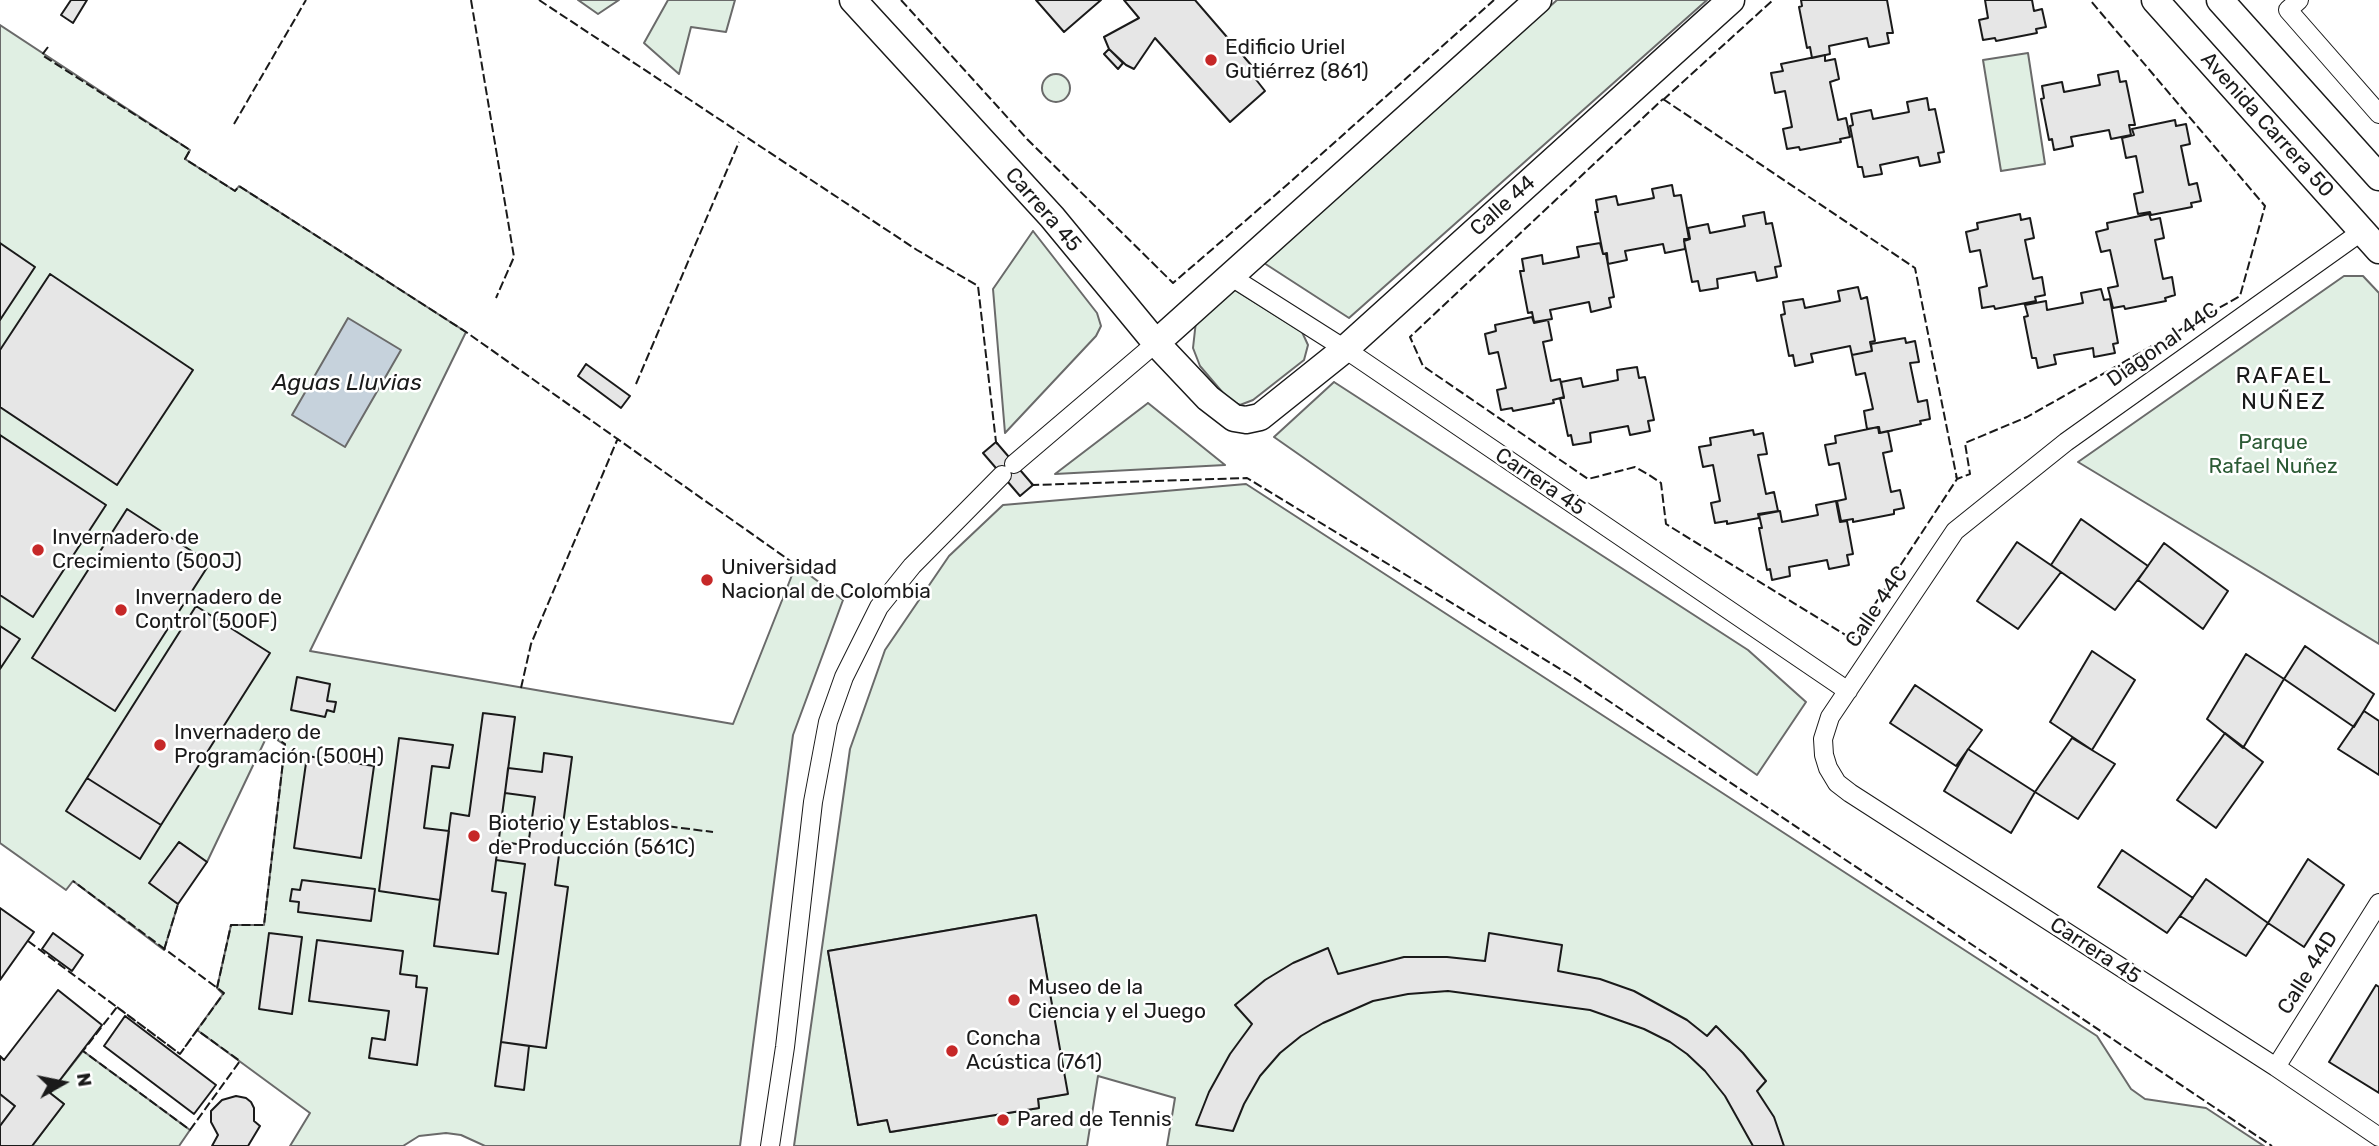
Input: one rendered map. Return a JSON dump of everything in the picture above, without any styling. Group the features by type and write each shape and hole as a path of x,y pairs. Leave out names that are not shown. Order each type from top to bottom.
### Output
{"street":[{"name":"Carrera 45","path":"853,0 1052,217 1156,343 1208,398 1234,418 1246,420 1260,417 1272,408"},
{"path":"770,1146 785,1047 813,802 828,722 844,677 879,607 912,566 1008,469 1156,343 1538,0"},
{"name":"Calle 44","path":"1272,408 1345,348 1731,0"},
{"name":"Avenida Carrera 50","path":"2155,0 2370,241"},
{"path":"2220,0 2379,177"},
{"path":"2293,5 2379,114"},
{"name":"Diagonal 44C","path":"1993,499 2066,442 2370,241"},
{"name":"Carrera 45","path":"1230,276 1345,348 1848,691"},
{"name":"Calle 44C","path":"1824,755 1825,728 1848,691 1955,531 1993,499"},
{"name":"Carrera 45","path":"1824,755 1837,783 1850,793 2276,1067 2379,1137"},
{"name":"Calle 44D","path":"2276,1067 2379,903"}],"green space":[{"path":"578,0 619,0 598,14"},
{"path":"668,0 735,0 726,32 691,27 679,74 644,43"},
{"path":"1557,0 1707,0 1349,318 1264,263"},
{"path":"0,25 190,150 185,159 235,191 239,186 466,332 310,651 733,724 796,565 843,600 793,735 740,1146 485,1146 461,1135 446,1133 419,1136 403,1146 290,1146 310,1113 197,1030 223,994 217,988 231,925 264,925 285,745 268,734 207,862 179,842 150,883 178,904 164,950 73,881 66,890 0,843"},
{"path":"2028,53 2045,164 2001,171 1983,60"},
{"path":"1056,74 1066,78 1070,88 1066,98 1056,102 1046,98 1042,88 1046,78"},
{"path":"1033,231 1097,313 1101,326 1096,336 1005,433 993,289"},
{"name":"Parque Rafael Nuñez","path":"2344,276 2363,276 2379,293 2379,644 2078,462"},
{"path":"1230,287 1302,332 1308,345 1304,360 1253,400 1240,405 1229,400 1200,366 1193,348 1196,321"},
{"path":"1334,382 1748,650 1806,702 1757,775 1274,437"},
{"path":"1148,403 1225,465 1055,474"},
{"path":"1246,484 2097,1036 2131,1089 2145,1099 2206,1108 2264,1146 1167,1146 1175,1098 1098,1076 1087,1146 794,1146 850,749 885,650 949,556 1003,505","holes":["1036,915 1067,1094 1038,1099 1039,1108 891,1132 887,1120 858,1125 828,951"]},
{"path":"83,1051 190,1130 179,1146 32,1146 64,1104 50,1093"}],"shaded area":[{"path":"0,1094 15,1106 0,1126"}],"water":[{"name":"Aguas Lluvias","path":"348,318 401,350 345,447 292,415"}],"building":[{"path":"71,0 87,0 73,23 61,15"},
{"path":"1036,0 1101,0 1064,32"},
{"name":"Edificio Uriel Gutiérrez (861)","path":"1124,0 1195,0 1258,73 1254,77 1265,91 1230,122 1155,38 1134,69 1126,65 1109,49 1104,37 1139,18"},
{"path":"1801,0 1887,0 1893,33 1887,33 1889,43 1869,47 1867,38 1829,46 1830,54 1812,58 1810,47 1807,48 1799,7 1802,6"},
{"path":"1985,0 2032,0 2034,11 2042,9 2046,27 2036,29 2037,33 1996,41 1995,38 1983,40 1979,20 1988,18"},
{"path":"1109,49 1123,63 1118,69 1104,54"},
{"path":"1825,55 1825,61 1835,59 1839,79 1830,82 1838,120 1846,118 1850,137 1840,139 1841,142 1800,150 1799,147 1787,149 1783,129 1792,127 1785,91 1775,93 1771,73 1783,71 1781,64"},
{"path":"2118,71 2120,82 2126,81 2135,125 2129,125 2131,135 2111,139 2109,130 2071,137 2073,146 2054,150 2052,139 2049,140 2041,99 2044,98 2042,86 2062,82 2064,92 2100,85 2098,75"},
{"path":"1927,98 1929,110 1935,109 1944,152 1938,153 1940,162 1920,166 1918,157 1880,165 1882,174 1864,177 1862,167 1858,167 1850,126 1853,125 1851,114 1871,110 1873,119 1909,112 1907,102"},
{"path":"2175,120 2176,126 2186,124 2190,144 2181,146 2189,185 2197,183 2201,201 2191,203 2192,207 2151,215 2150,212 2138,214 2134,194 2143,192 2136,156 2126,158 2122,138 2134,135 2132,129"},
{"path":"1672,185 1674,196 1681,195 1689,239 1684,239 1685,249 1665,253 1663,244 1625,251 1627,260 1608,264 1607,253 1603,254 1595,212 1598,212 1596,200 1616,196 1618,205 1654,198 1652,189"},
{"path":"1764,212 1766,224 1772,223 1781,266 1775,267 1777,277 1757,281 1755,272 1717,279 1718,288 1700,291 1698,281 1692,282 1684,241 1690,239 1688,228 1708,224 1710,233 1745,226 1743,216"},
{"path":"2020,214 2021,220 2030,218 2034,238 2025,240 2033,279 2042,277 2045,295 2035,297 2036,301 1995,309 1994,306 1982,308 1979,288 1987,286 1980,250 1970,252 1966,232 1978,229 1977,223"},
{"path":"2149,214 2151,220 2160,218 2164,238 2155,240 2163,279 2172,277 2175,295 2165,298 2166,301 2125,309 2124,306 2113,308 2108,288 2118,286 2110,250 2101,252 2096,232 2108,229 2107,223"},
{"path":"0,243 35,267 0,320"},
{"path":"1600,243 1603,254 1606,254 1614,297 1609,298 1611,307 1591,312 1589,302 1550,310 1552,319 1534,322 1532,312 1528,313 1520,271 1524,271 1522,259 1542,255 1543,264 1579,257 1577,247"},
{"path":"50,274 193,370 117,485 0,407 0,350"},
{"path":"1858,287 1861,299 1867,297 1875,341 1870,342 1872,351 1852,355 1850,346 1811,354 1813,362 1795,366 1793,355 1789,356 1781,315 1785,314 1783,302 1803,299 1805,308 1840,301 1838,291"},
{"path":"2101,289 2104,300 2110,299 2118,343 2113,344 2115,353 2094,357 2093,348 2054,355 2056,364 2038,368 2036,358 2032,358 2024,317 2028,316 2025,305 2046,301 2047,310 2083,303 2081,293"},
{"path":"1532,317 1534,323 1548,320 1552,340 1543,342 1551,381 1560,379 1564,397 1553,400 1554,403 1513,411 1512,408 1501,410 1497,390 1506,388 1498,352 1489,354 1485,334 1496,331 1495,325"},
{"path":"1905,338 1906,343 1915,341 1919,362 1910,363 1918,402 1927,400 1930,419 1920,421 1921,424 1880,433 1879,427 1867,429 1864,411 1873,409 1865,373 1856,375 1852,355 1872,351 1871,344"},
{"path":"586,364 630,396 621,408 578,376"},
{"path":"1637,367 1639,378 1645,377 1654,420 1648,421 1650,431 1630,435 1628,426 1590,433 1591,442 1573,445 1571,435 1568,436 1560,398 1564,398 1561,382 1581,378 1583,387 1618,380 1617,370"},
{"path":"1878,427 1879,433 1888,431 1892,451 1883,453 1891,492 1900,490 1904,508 1894,510 1894,514 1853,522 1853,519 1841,521 1837,501 1846,499 1839,463 1829,465 1825,445 1836,443 1835,436"},
{"path":"1753,430 1754,435 1763,433 1767,454 1758,455 1766,494 1774,492 1778,511 1758,514 1759,518 1727,524 1727,521 1715,523 1711,503 1720,501 1713,465 1703,467 1699,447 1711,445 1710,438"},
{"name":"Invernadero de Crecimiento (500J)","path":"0,435 106,505 33,617 0,595"},
{"path":"996,442 1033,485 1020,496 983,453"},
{"path":"1836,501 1840,522 1847,521 1853,554 1847,555 1849,565 1829,569 1827,560 1789,567 1790,576 1772,580 1770,569 1767,570 1759,515 1780,511 1782,522 1818,515 1816,505"},
{"name":"Invernadero de Control (500F)","path":"127,509 210,563 115,711 32,658"},
{"path":"2081,519 2148,566 2115,610 2051,565"},
{"path":"2017,542 2061,572 2018,629 1977,601"},
{"path":"2164,543 2228,591 2203,629 2138,580"},
{"name":"Invernadero de Programación (500H)","path":"196,606 270,653 161,825 87,778"},
{"path":"0,626 20,639 0,669"},
{"path":"2305,646 2374,694 2354,727 2284,679"},
{"path":"2092,651 2135,680 2092,750 2050,722"},
{"path":"2246,654 2284,679 2243,748 2207,719"},
{"path":"297,677 330,684 327,701 336,702 334,712 327,710 325,717 291,710"},
{"path":"1915,685 1982,730 1956,766 1890,723"},
{"path":"2364,711 2379,721 2379,775 2338,749"},
{"name":"Bioterio y Establos de Producción (561C)","path":"483,713 515,717 492,891 506,893 498,954 434,946 451,813 469,816"},
{"path":"2225,733 2263,762 2216,828 2177,800"},
{"path":"399,738 453,745 449,768 432,766 424,828 449,831 440,900 379,891"},
{"path":"2072,738 2115,764 2078,819 2035,792"},
{"path":"1968,749 2035,792 2011,833 1944,791"},
{"path":"544,753 572,757 555,885 568,887 546,1048 501,1042 525,864 496,860 499,841 528,846 535,797 505,793 508,768 542,772"},
{"path":"307,756 374,766 361,858 294,848"},
{"path":"87,778 161,825 140,859 66,811"},
{"path":"179,842 207,862 178,904 149,883"},
{"path":"2122,850 2193,898 2167,933 2098,887"},
{"path":"2308,859 2344,885 2304,947 2268,923"},
{"path":"2206,879 2268,923 2246,956 2180,916"},
{"path":"302,880 375,889 371,921 298,912 299,902 290,901 292,889 300,890"},
{"path":"0,908 34,932 0,980"},
{"name":"Concha Acústica (761)","path":"1036,915 1068,1094 1038,1099 1039,1108 890,1132 887,1120 858,1125 828,951"},
{"path":"53,933 83,955 72,971 42,949"},
{"path":"269,933 302,937 292,1014 259,1009"},
{"path":"1489,933 1562,945 1558,971 1600,979 1634,991 1687,1020 1707,1036 1716,1026 1766,1081 1757,1091 1774,1117 1784,1146 1753,1146 1725,1096 1705,1071 1670,1042 1644,1029 1590,1010 1448,991 1408,994 1373,1001 1323,1023 1280,1053 1260,1076 1233,1131 1196,1125 1209,1092 1230,1054 1252,1024 1235,1005 1265,980 1293,963 1328,948 1338,974 1404,957 1447,957 1485,961"},
{"path":"317,940 403,951 400,974 417,976 416,987 427,988 417,1065 369,1058 372,1038 385,1040 389,1011 309,1001"},
{"path":"2376,985 2379,987 2379,1093 2329,1062"},
{"path":"58,990 102,1025 50,1093 64,1104 32,1146 0,1146 0,1126 15,1106 0,1094 0,1056 4,1060"},
{"path":"125,1016 216,1085 194,1114 104,1046"},
{"path":"501,1042 529,1046 524,1090 495,1086"},
{"path":"236,1096 251,1102 254,1121 260,1126 248,1146 212,1146 218,1135 211,1122 211,1111 222,1100"}],"fence":[{"path":"234,124 306,0"},
{"path":"471,0 514,257 496,298"},
{"path":"539,0 917,250 978,286 996,442 999,446"},
{"path":"901,0 1027,139 1173,283 1494,0"},
{"path":"1663,100 1773,0"},
{"path":"1956,476 1957,479 1970,474 1965,443 2027,417 2240,296 2265,206 2090,0"},
{"path":"48,47 42,55 190,150 185,159 235,191 239,186 466,332 796,565"},
{"path":"1663,99 1915,268 1957,479 1852,639 1666,524 1661,483 1635,467 1588,479 1423,366 1410,337 1663,99"},
{"path":"636,384 739,142"},
{"path":"521,688 531,644 618,438"},
{"path":"1031,483 1247,478 1570,675 2272,1146"},
{"path":"217,988 231,925 264,925 285,744 268,733"},
{"path":"619,820 713,832"},
{"path":"28,941 180,1054 224,993 73,881"},
{"path":"164,950 178,904"},
{"path":"117,1007 180,1054 197,1030 240,1061 190,1130 83,1051 117,1007"}],"place":[{"name":"Edificio Uriel Gutiérrez (861)","path":"1211,60"},
{"name":"Invernadero de Crecimiento (500J)","path":"38,550"},
{"name":"Universidad Nacional de Colombia","path":"707,580"},
{"name":"Invernadero de Control (500F)","path":"121,610"},
{"name":"Invernadero de Programación (500H)","path":"160,745"},
{"name":"Bioterio y Establos de Producción (561C)","path":"474,836"},
{"name":"Museo de la Ciencia y el Juego","path":"1014,1000"},
{"name":"Concha Acústica (761)","path":"952,1051"},
{"name":"Pared de Tennis","path":"1003,1120"}],"district":[{"name":"RAFAEL NUÑEZ","path":"2284,389"}]}
